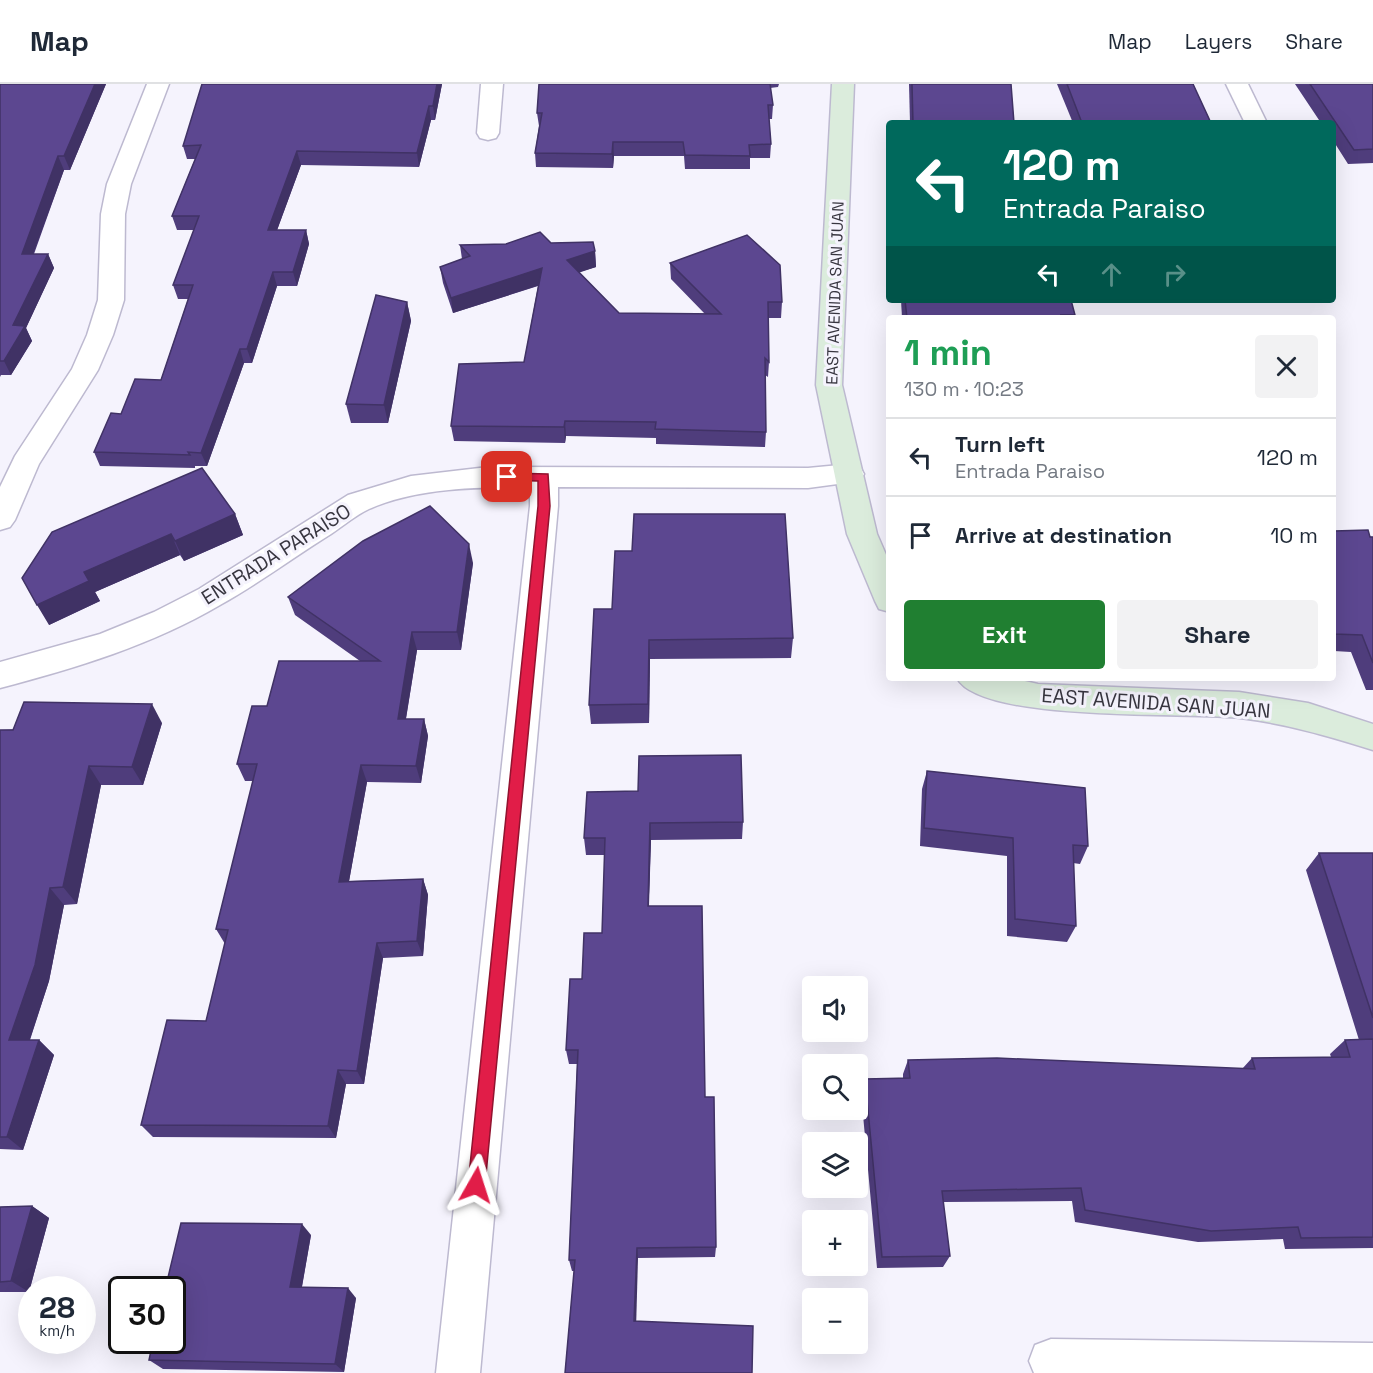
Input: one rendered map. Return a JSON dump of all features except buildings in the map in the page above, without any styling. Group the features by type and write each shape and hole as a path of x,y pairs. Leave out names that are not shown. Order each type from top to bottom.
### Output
{"street":[{"path":"0,520 25,463 85,370 100,335 111,300 113,214 119,184 158,84"},
{"path":"488,133 492,84"},
{"name":"EAST AVENIDA SAN JUAN","path":"843,84 829,385 862,534 886,591"},
{"path":"1237,84 1255,120"},
{"name":"ENTRADA PARAISO","path":"0,675 59,660 111,643 165,620 210,597 358,502 411,486 488,477 808,478 850,474"},
{"path":"458,1373 544,506 544,477"},
{"name":"EAST AVENIDA SAN JUAN","path":"979,681 1038,697 1239,705 1308,716 1373,737"},
{"path":"1051,1361 1373,1365"}],"route":[{"path":"476,1185 544,506 544,477 507,477"}]}
